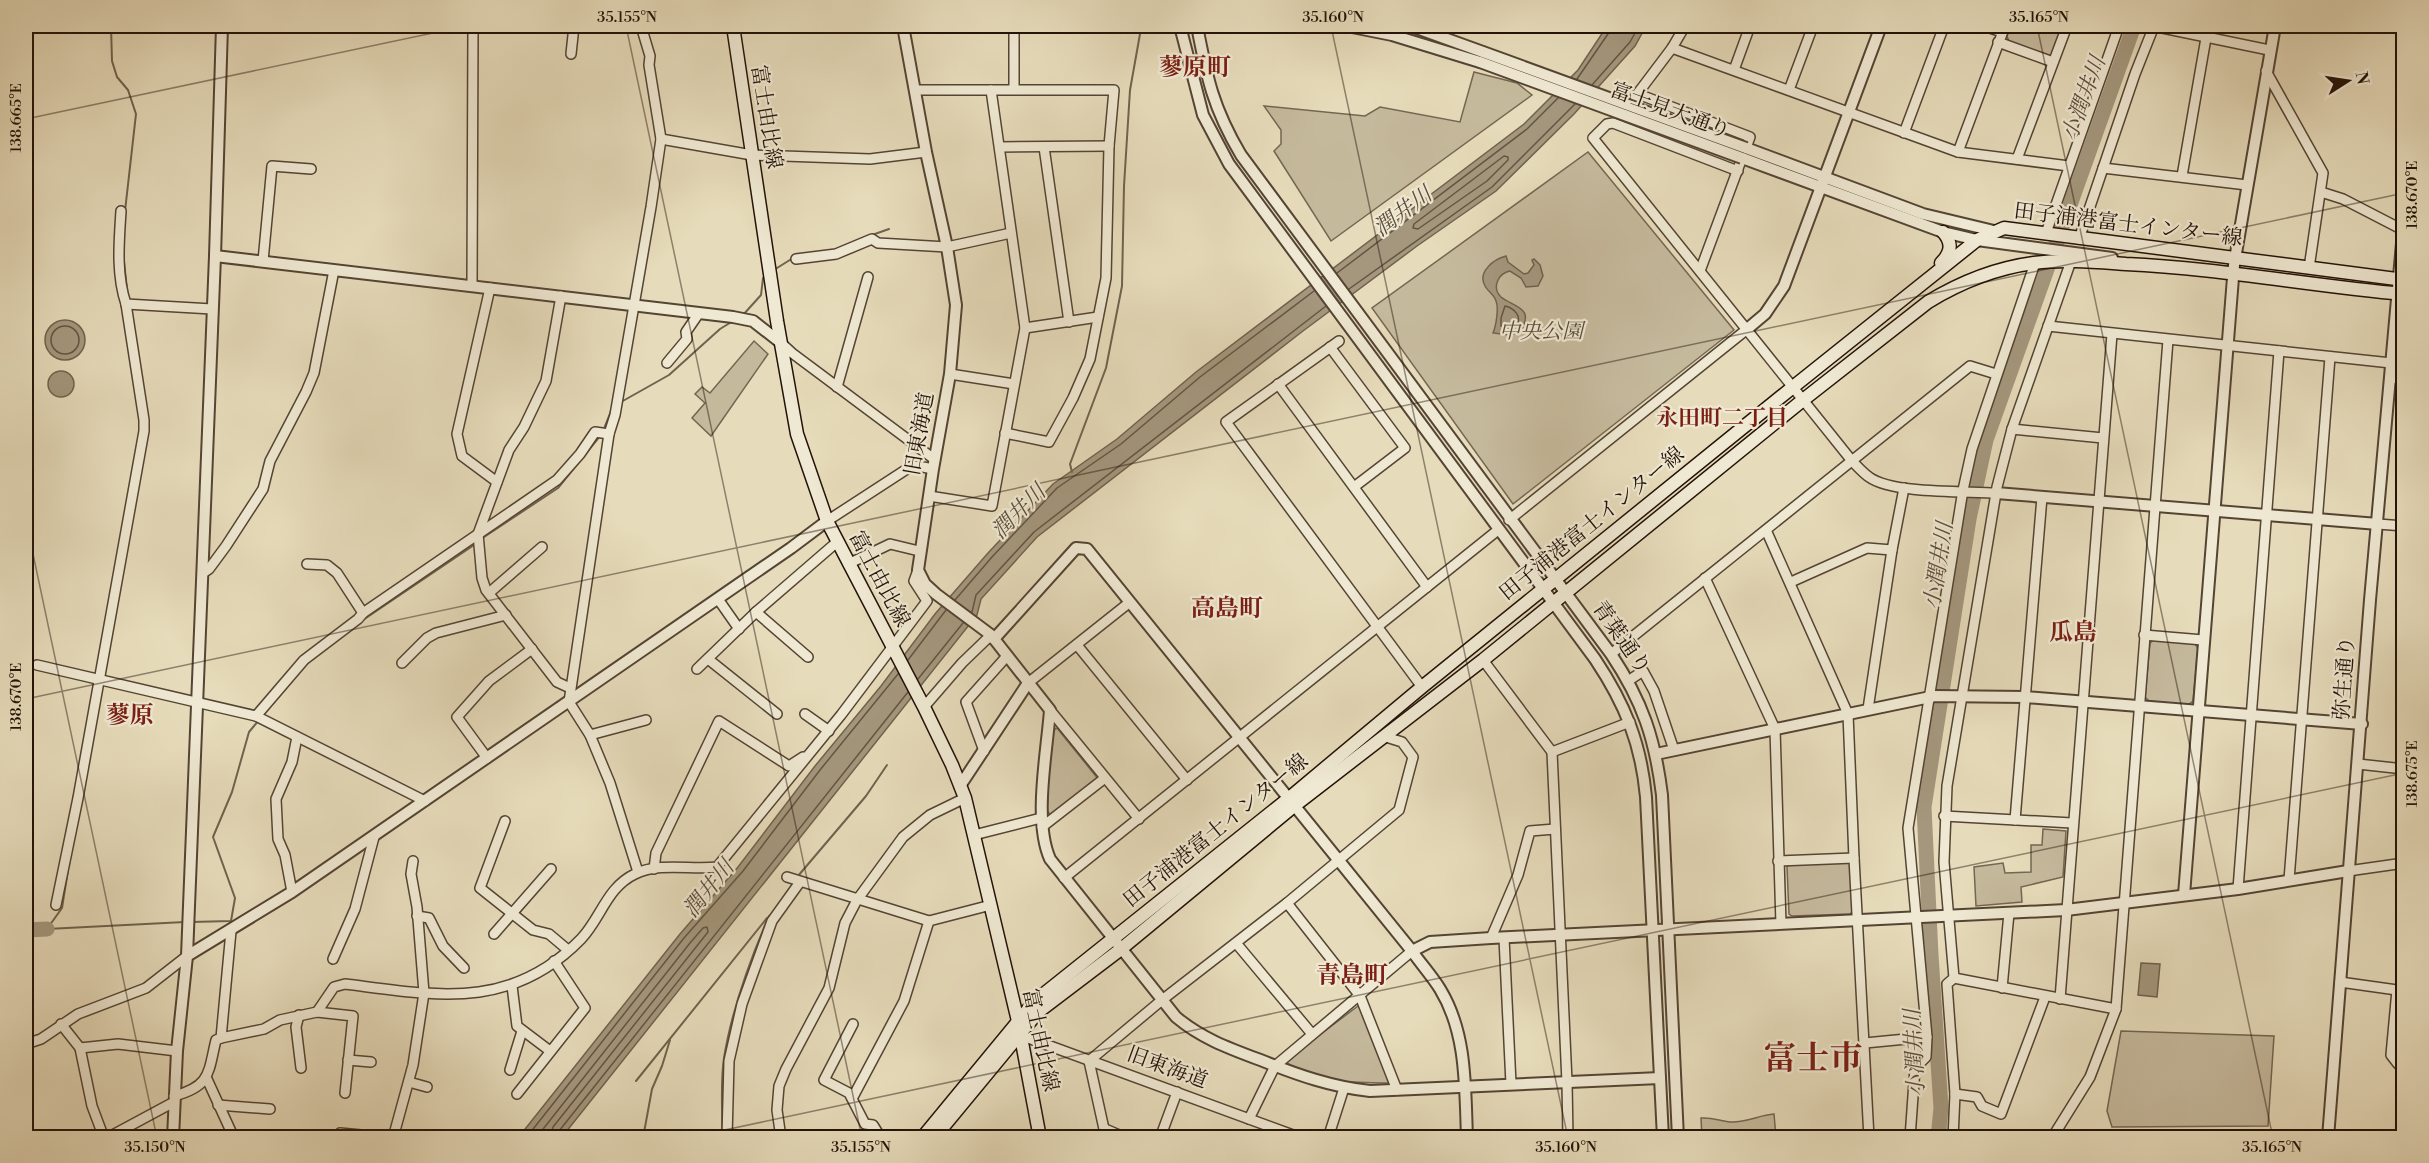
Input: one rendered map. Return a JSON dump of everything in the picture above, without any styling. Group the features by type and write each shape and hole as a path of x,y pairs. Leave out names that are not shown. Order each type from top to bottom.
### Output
{"main road":[{"name":"富士由比線","path":"733,26 780,342 797,434 827,521 923,706 962,792 1018,1022 1040,1137"},
{"name":"田子浦港富士インター線","path":"934,1137 1038,1012 1117,944 1291,802 1422,687 1977,240 2004,228 2401,280"},
{"path":"1926,279 1949,255 1949,241 1943,232"},
{"name":"田子浦港富士インター線","path":"1291,802 1386,736 1483,660 1803,400 1928,302 1978,276 2035,262 2071,261 2178,266 2400,294"},
{"name":"田子浦港富士インター線","path":"922,1137 1035,1001 1117,944"}],"street":[{"path":"173,1137 177,1052 187,956 222,26"},
{"path":"472,286 473,26"},
{"path":"571,54 574,26"},
{"path":"638,872 610,783 590,735 569,702 609,434 615,415 661,139 649,65 650,56 641,26"},
{"name":"旧東海道","path":"903,26 926,152 947,247 956,305 950,374 933,464 918,570"},
{"path":"1014,26 1014,89"},
{"name":"青葉通り","path":"1180,26 1197,97 1214,138 1229,164 1543,589 1616,691 1630,722 1639,747 1644,774 1663,1137"},
{"name":"青葉通り","path":"1197,26 1207,81 1224,126 1240,155 1509,520 1611,654 1628,681 1648,724 1656,754 1662,795 1678,1137"},
{"name":"富士見大通り","path":"1347,26 1481,57"},
{"name":"富士見大通り","path":"1411,26 1481,57 1823,182 1923,214 1994,231"},
{"path":"1685,26 1672,48 1636,96 1750,137 1700,272"},
{"path":"1734,70 1750,26"},
{"path":"1789,90 1813,26"},
{"path":"1509,520 1765,314 1784,286 1881,26"},
{"path":"1904,133 1944,26"},
{"path":"1958,152 2003,29 1984,26"},
{"path":"2017,159 2067,26"},
{"path":"2046,233 2119,26"},
{"path":"2079,239 2154,26 2269,50"},
{"path":"2184,895 2235,258 2269,50 2275,26"},
{"path":"2182,176 2206,38"},
{"path":"1998,42 2053,62"},
{"path":"1672,48 1958,152 2069,166"},
{"path":"2266,71 2323,173 2309,268"},
{"path":"915,90 1114,90 1109,146 1107,278 1090,359 1073,398 1049,442 1005,433"},
{"path":"929,496 992,506 1024,328 991,90"},
{"path":"1738,171 1613,123 1607,124 1593,138 1746,330 1852,460 1869,477 1884,484 1904,488 1963,490 2403,526"},
{"path":"661,139 752,155 870,159 926,152"},
{"path":"1000,147 1109,146"},
{"path":"1044,147 1069,322"},
{"path":"263,261 272,166 311,169"},
{"path":"2103,168 2247,185"},
{"name":"富士見大通り","path":"1823,182 1943,232 1977,240 2178,266"},
{"path":"2321,192 2343,199 2403,230"},
{"path":"57,905 144,431 126,304 122,291 118,251 121,211"},
{"name":"弥生通り","path":"2328,1137 2391,363 2400,294 2403,221"},
{"path":"796,259 836,254 872,239 878,243 947,247 1011,233"},
{"path":"215,256 634,304 753,321 933,464"},
{"path":"1954,978 1944,862 1944,816 1959,696 1996,493 2012,429 2071,261"},
{"path":"1910,1137 1915,1068 1926,1057 1927,1037 1908,828 1932,697 1963,490 1972,449 2035,262"},
{"path":"203,573 209,569 226,546 263,489 270,461 306,392 314,373 334,270"},
{"path":"837,387 868,277"},
{"path":"490,288 457,434 462,456 497,482"},
{"path":"561,296 546,381 524,427 508,450 478,534 482,578 489,593 557,682 570,688"},
{"path":"126,304 213,309"},
{"path":"667,363 687,339 686,332 699,314"},
{"path":"1024,328 1098,317"},
{"path":"2048,326 2391,363"},
{"path":"2060,999 2112,334"},
{"path":"2052,1137 2090,1077 2116,1009 2168,340"},
{"path":"1339,341 1226,422 1422,687"},
{"path":"1330,347 1405,448 1354,488"},
{"path":"2238,889 2279,351"},
{"path":"2289,880 2330,357"},
{"path":"1611,654 1970,366 1996,374"},
{"path":"950,374 1014,384"},
{"path":"2390,378 2403,379"},
{"path":"1278,384 1427,587"},
{"path":"2012,429 2103,438"},
{"path":"259,717 304,660 363,613 557,480 580,454 595,432 609,434"},
{"path":"26,1044 41,1039 78,1014 146,988 187,956 231,931 374,837 827,521 910,467 933,464"},
{"path":"1868,709 1892,550 1904,488"},
{"path":"2015,820 2043,497"},
{"path":"1064,878 1498,530"},
{"path":"1766,530 1848,714 1869,1137"},
{"path":"697,669 756,612 837,542"},
{"path":"848,564 890,544 919,551"},
{"path":"489,593 542,547"},
{"path":"923,706 962,663 992,637 1076,548 1087,549 1412,951 1440,989 1454,1020 1462,1048 1467,1137"},
{"path":"1791,582 1867,548 1892,550"},
{"path":"307,564 327,565 337,573 363,613"},
{"path":"918,570 925,584 936,594 992,637 1139,819"},
{"path":"317,1012 334,987 345,984 424,993 493,991 512,986 554,962 568,950 580,939 619,884 638,872 654,869 717,867 894,650 927,601 914,581 918,570"},
{"path":"1706,578 1775,729 1781,924"},
{"path":"718,599 739,629"},
{"path":"781,1137 777,1110 779,1086 829,988 845,923 857,900 903,837 930,814 962,792 984,751 1028,683 1130,602"},
{"path":"756,612 808,657"},
{"path":"402,663 427,638 436,633 506,615"},
{"path":"2144,635 2203,640"},
{"path":"1077,645 1187,780"},
{"path":"487,758 457,717 489,681 532,650"},
{"path":"984,751 966,702 1007,656"},
{"path":"708,659 777,714"},
{"path":"1483,660 1552,752 1568,1137"},
{"path":"37,665 259,717 425,801"},
{"path":"1628,681 1643,671 1665,718 1674,750"},
{"path":"1656,754 1932,697 2025,697 2362,724"},
{"path":"1050,710 1042,823 1045,849 1064,878 1162,1000 1176,1017 1193,1031 1212,1042 1312,1080 1344,1088 1397,1090 1660,1078"},
{"path":"805,714 829,730"},
{"path":"1648,724 1665,718"},
{"path":"590,735 646,720"},
{"path":"654,869 656,853 719,721 789,766 804,756 808,756"},
{"path":"1552,752 1630,722"},
{"path":"1401,742 1402,723"},
{"path":"1126,1137 1105,1133 1089,1061 1162,1000 1287,903 1399,810 1413,757 1401,742 1386,736"},
{"path":"292,892 285,855 278,839 276,799 292,762 297,737"},
{"path":"2358,764 2403,770"},
{"path":"974,835 1042,823 1105,778"},
{"path":"1944,816 2072,823"},
{"path":"505,820 480,888 533,930 549,934 568,950"},
{"path":"1491,938 1518,875 1530,831 1555,829"},
{"path":"333,959 355,909 374,837"},
{"path":"1778,861 1854,858"},
{"path":"340,1133 393,1137 409,1082 424,993 411,874 412,861"},
{"path":"1249,1119 1275,1066 1412,951 1430,942 2066,910 2238,889 2403,863"},
{"path":"494,934 551,869"},
{"path":"787,878 929,921 991,905"},
{"path":"727,1137 729,1061 742,1004 772,921 800,882"},
{"path":"1287,903 1360,996 1397,1090"},
{"path":"2002,988 2008,913"},
{"path":"417,916 429,918 443,946 464,968"},
{"path":"853,1097 904,1001 929,921"},
{"path":"221,1038 231,931"},
{"path":"1504,938 1510,1084"},
{"path":"1236,943 1312,1034"},
{"path":"517,1094 585,1008 554,962"},
{"path":"1954,978 2116,1009"},
{"path":"1953,1137 1955,1094 1947,984 1954,978"},
{"path":"2340,982 2400,990 2391,1056 2398,1064 2403,1065"},
{"path":"512,986 517,1026 550,1051"},
{"path":"1955,1094 1977,1097 1982,1106 2001,1114 2045,997"},
{"path":"234,1137 207,1079 216,1040 221,1038 264,1029 280,1020 317,1012 353,1016 345,1093"},
{"path":"299,1015 296,1027 301,1068"},
{"path":"61,1024 80,1047 92,1106 106,1137 191,1092 207,1079"},
{"path":"853,1024 824,1080 853,1097 865,1124 873,1125 881,1137"},
{"path":"510,1070 522,1031"},
{"name":"旧東海道","path":"1020,1035 1301,1137"},
{"path":"1865,1043 1927,1037"},
{"path":"80,1047 118,1044 177,1052"},
{"path":"348,1060 371,1062"},
{"path":"409,1082 427,1087"},
{"path":"1328,1137 1344,1088"},
{"path":"1160,1137 1177,1092"},
{"path":"218,1106 270,1109"}],"green space":[{"path":"2011,26 2064,26 2053,55 2049,57 2009,42 2007,36"},
{"path":"1474,72 1517,83 1532,95 1331,241 1274,151 1281,144 1281,130 1264,106 1365,116 1380,107 1460,122"},
{"name":"中央公園","path":"1588,152 1734,330 1513,504 1372,308"},
{"path":"754,341 768,354 711,436 692,418 705,403 695,394 702,387 710,393"},
{"path":"2154,640 2194,643 2198,648 2193,701 2188,705 2149,701 2145,697 2150,643"},
{"path":"1057,728 1099,780 1051,815 1047,811 1051,731"},
{"path":"2043,829 2066,831 2063,877 2021,887 2022,902 1976,906 1974,867 2003,863 2005,873 2031,872 2031,845 2042,845"},
{"path":"1849,862 1852,866 1854,910 1850,914 1792,916 1789,914 1787,867"},
{"path":"1358,1006 1361,1007 1390,1083 1350,1082 1320,1078 1307,1074 1285,1061"},
{"path":"2121,1031 2274,1036 2268,1126 2112,1127 2107,1111"},
{"path":"1774,1114 1776,1137 1702,1137 1701,1118 1736,1122"}],"water":[{"path":"1607,26 1646,26 1635,46 1574,114 1496,191 1417,246 1303,331 1037,537 981,599 977,615 562,1137 518,1138 680,934 738,867 935,614 1053,484 1117,439 1196,372 1524,124 1578,70"},
{"path":"1506,256 1508,262 1524,274 1528,273 1534,265 1532,260 1534,259 1540,265 1543,276 1538,286 1526,287 1521,278 1510,271 1500,277 1497,285 1498,293 1521,309 1525,317 1520,332 1509,335 1493,333 1497,304 1483,281 1488,267"},
{"path":"65,320 79,326 85,340 79,354 65,360 51,354 45,340 51,326"},
{"path":"61,371 70,375 74,384 70,393 61,397 52,393 48,384 52,375"},
{"path":"2141,963 2160,964 2157,997 2138,995"}],"waterway":[{"path":"111,26 112,61 117,77 128,90 136,114 125,211"},
{"path":"1072,472 1070,464 1106,368 1122,286 1124,186 1130,90 1140,34 1139,26"},
{"name":"小潤井川","path":"1938,1138 1941,1108 1924,807 1969,519 1986,440 2134,26"},
{"path":"872,235 889,229"},
{"path":"123,253 127,289"},
{"path":"777,268 793,258"},
{"path":"743,315 761,295 763,278"},
{"path":"621,402 669,375 720,329 733,321"},
{"path":"603,431 611,411"},
{"path":"481,539 558,488 600,436"},
{"path":"360,622 477,543"},
{"path":"263,715 310,660"},
{"path":"191,922 231,921 235,898 213,837 232,792 249,732 259,720"},
{"path":"798,876 866,796 887,765"},
{"path":"47,929 62,908 68,870"},
{"path":"722,1138 722,1078 727,1039 742,986 769,916"},
{"path":"636,1081 767,918"},
{"path":"47,929 185,922"},
{"path":"26,930 47,929"},
{"path":"643,1138 652,1089 670,1040"}],"railway":[{"path":"26,425 26,487"}],"district":[{"name":"蓼原町","path":"1195,68"},
{"name":"永田町二丁目","path":"1722,418"},
{"name":"高島町","path":"1227,609"},
{"name":"瓜島","path":"2073,633"},
{"name":"蓼原","path":"130,716"},
{"name":"青島町","path":"1352,976"},
{"name":"富士市","path":"1813,1059"}],"water label":[{"name":"潤井川","path":"1403,212"},
{"name":"潤井川","path":"1019,512"},
{"name":"潤井川","path":"709,889"}]}
